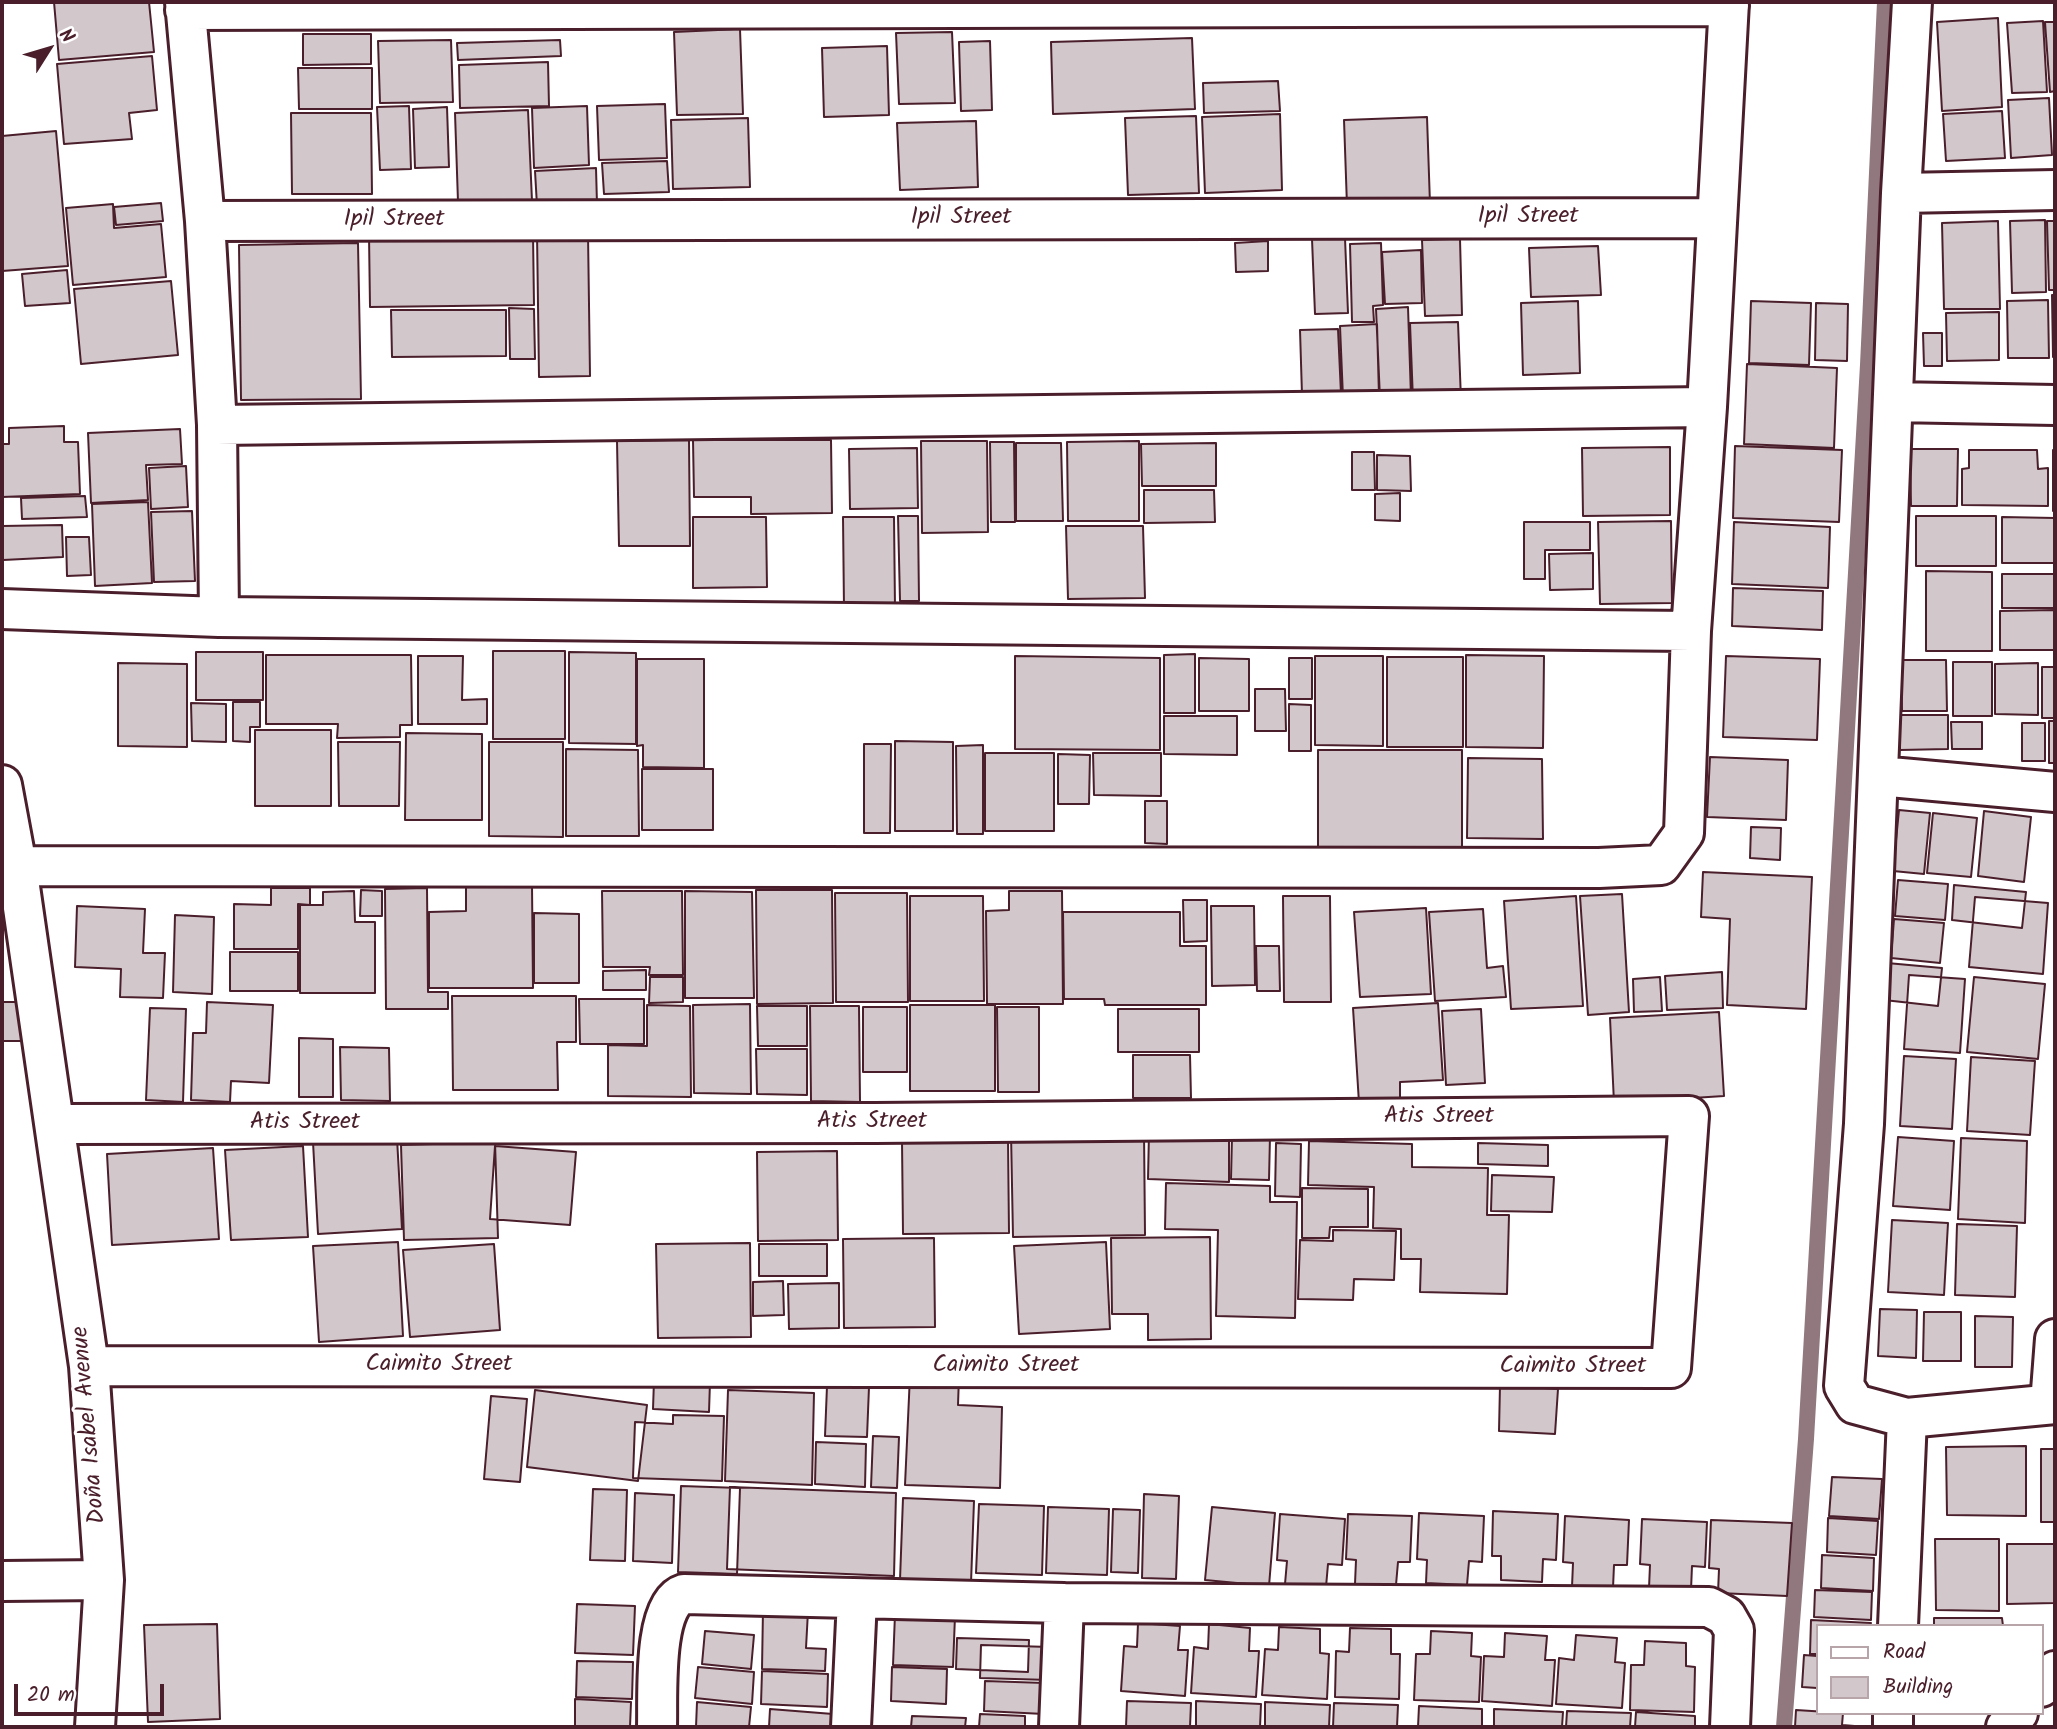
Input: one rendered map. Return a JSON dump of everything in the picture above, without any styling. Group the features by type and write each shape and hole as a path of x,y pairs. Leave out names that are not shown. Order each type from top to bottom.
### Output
{"street":[{"path":"1912,2 1901,193 1864,1124 1844,1386 1855,1404 1907,1418 2053,1404 2055,1339"},
{"path":"17,866 1600,868 1661,865 1684,833 1691,631 1707,407 1729,4 185,6 205,221 217,425 219,617"},
{"path":"1901,193 2055,190"},
{"name":"Ipil Street","path":"205,221 1717,218"},
{"path":"1893,402 2055,404"},
{"path":"217,425 1707,407"},
{"path":"2,609 219,617 1691,631"},
{"path":"1879,776 2055,792"},
{"name":"Doña Isabel Avenue","path":"2,785 17,866 89,1366 104,1580 95,1727"},
{"name":"Atis Street","path":"55,1124 875,1123 1689,1116"},
{"name":"Caimito Street","path":"89,1366 1671,1368 1689,1116"},
{"path":"1898,1624 1907,1418"},
{"path":"2,1581 104,1580"},
{"path":"657,1727 662,1624 669,1604 677,1596 1064,1603 1709,1607 1726,1616 1734,1630 1730,1727"},
{"path":"850,1727 857,1599"},
{"path":"1059,1727 1064,1603"},
{"path":"2043,1685 2055,1671"}],"building":[{"path":"54,2 149,2 154,52 59,60"},
{"path":"1998,18 2002,107 1942,111 1937,22"},
{"path":"2043,21 2047,92 2012,93 2007,23"},
{"path":"2045,22 2055,22 2055,91 2050,92"},
{"path":"740,29 743,114 677,115 674,32"},
{"path":"952,32 955,103 899,104 896,33"},
{"path":"303,34 371,34 371,64 303,65"},
{"path":"1192,38 1195,109 1053,114 1051,42"},
{"path":"451,40 453,102 380,103 378,41"},
{"path":"560,40 561,56 458,60 457,43"},
{"path":"990,41 992,110 961,111 959,42"},
{"path":"887,46 889,115 824,117 822,48"},
{"path":"152,56 157,110 129,113 132,139 64,144 57,64"},
{"path":"548,62 549,106 460,108 459,65"},
{"path":"298,68 372,68 372,109 299,109"},
{"path":"1278,81 1280,111 1204,113 1203,83"},
{"path":"2049,98 2052,155 2011,158 2008,100"},
{"path":"665,104 667,158 599,160 597,106"},
{"path":"409,106 411,169 380,170 377,107"},
{"path":"587,106 589,165 534,168 532,108"},
{"path":"447,107 449,167 415,168 413,109"},
{"path":"528,110 532,201 458,202 455,113"},
{"path":"2002,111 2005,158 1946,161 1943,114"},
{"path":"291,113 371,113 372,194 292,194"},
{"path":"1280,114 1282,190 1205,193 1202,117"},
{"path":"1196,116 1199,193 1128,195 1125,118"},
{"path":"1427,117 1430,204 1347,206 1344,120"},
{"path":"748,118 750,187 673,189 671,120"},
{"path":"976,121 978,187 900,190 897,123"},
{"path":"56,131 68,266 2,271 2,136"},
{"path":"667,161 669,192 604,194 602,163"},
{"path":"596,168 597,204 537,206 535,171"},
{"path":"161,203 163,221 116,225 114,207"},
{"path":"113,204 114,228 161,224 166,277 73,285 66,208"},
{"path":"2045,220 2046,292 2012,293 2010,221"},
{"path":"1998,221 2000,309 1944,309 1942,223"},
{"path":"2047,221 2055,221 2055,290 2049,290"},
{"path":"537,233 588,233 590,376 539,377"},
{"path":"533,234 534,305 370,307 369,235"},
{"path":"1345,238 1348,313 1315,314 1312,239"},
{"path":"1460,239 1462,315 1425,316 1422,240"},
{"path":"1268,241 1268,271 1236,272 1235,243"},
{"path":"358,243 361,399 241,400 239,245"},
{"path":"1381,243 1383,305 1373,306 1374,322 1352,322 1350,244"},
{"path":"1598,246 1601,295 1531,297 1529,248"},
{"path":"1421,250 1422,303 1385,304 1382,252"},
{"path":"67,270 70,303 25,306 22,274"},
{"path":"171,281 178,355 81,364 74,289"},
{"path":"2052,295 2055,295 2055,357 2053,357"},
{"path":"2048,300 2049,358 2008,358 2007,301"},
{"path":"1578,301 1580,373 1523,375 1521,303"},
{"path":"1751,301 1811,303 1809,365 1749,363"},
{"path":"1816,303 1848,304 1847,361 1815,360"},
{"path":"1408,307 1411,397 1380,399 1376,309"},
{"path":"509,308 534,309 535,359 510,359"},
{"path":"391,310 506,310 506,356 392,357"},
{"path":"1999,312 1999,360 1947,361 1946,313"},
{"path":"1458,322 1461,400 1413,401 1410,323"},
{"path":"1377,324 1379,396 1343,398 1340,326"},
{"path":"1338,329 1341,394 1302,395 1300,330"},
{"path":"1923,333 1942,333 1942,366 1924,366"},
{"path":"1747,364 1837,368 1834,448 1744,444"},
{"path":"64,426 64,442 78,442 80,494 2,497 2,444 9,444 9,428"},
{"path":"180,429 182,464 146,465 148,500 91,503 88,433"},
{"path":"689,440 690,546 619,546 617,441"},
{"path":"693,440 831,440 832,513 751,514 751,497 694,497"},
{"path":"921,441 987,441 988,532 922,533"},
{"path":"1139,441 1139,521 1068,521 1067,442"},
{"path":"990,442 1014,442 1015,522 991,522"},
{"path":"1016,443 1061,443 1063,521 1016,521"},
{"path":"1216,443 1216,486 1142,486 1141,444"},
{"path":"1735,446 1842,450 1839,522 1733,518"},
{"path":"1670,447 1670,515 1583,516 1582,448"},
{"path":"917,448 918,508 850,509 849,449"},
{"path":"1910,449 1958,449 1957,506 1911,506"},
{"path":"1969,450 2037,450 2038,469 2048,468 2048,506 1962,505 1962,469 1969,468"},
{"path":"2055,450 2055,511 2053,511"},
{"path":"1352,452 1374,452 1375,490 1352,490"},
{"path":"1377,455 1410,456 1411,491 1377,490"},
{"path":"186,466 188,507 151,509 149,468"},
{"path":"1144,490 1214,490 1215,522 1144,523"},
{"path":"1400,493 1400,521 1375,520 1375,494"},
{"path":"85,496 87,517 22,519 21,498"},
{"path":"148,502 152,583 95,586 92,504"},
{"path":"192,511 195,581 154,582 151,512"},
{"path":"898,516 918,516 919,601 900,601"},
{"path":"1916,516 1996,516 1996,566 1916,566"},
{"path":"693,517 766,517 767,587 693,588"},
{"path":"843,517 894,517 895,608 844,609"},
{"path":"2002,517 2055,518 2055,563 2002,563"},
{"path":"1671,521 1672,603 1600,604 1598,522"},
{"path":"1524,522 1590,522 1590,550 1545,550 1545,579 1524,579"},
{"path":"1734,522 1830,527 1828,588 1732,584"},
{"path":"62,525 63,557 3,560 2,526"},
{"path":"1066,526 1143,526 1145,598 1068,599"},
{"path":"66,537 89,537 91,575 67,576"},
{"path":"1593,553 1593,589 1550,590 1549,554"},
{"path":"1926,571 1992,572 1992,651 1926,651"},
{"path":"2002,574 2055,574 2055,608 2002,608"},
{"path":"1733,588 1823,591 1822,630 1732,626"},
{"path":"2055,610 2055,650 2000,650 2000,611"},
{"path":"493,651 565,651 565,739 493,739"},
{"path":"196,652 263,652 263,700 196,700"},
{"path":"569,652 636,653 636,744 569,743"},
{"path":"1195,654 1195,713 1164,713 1164,655"},
{"path":"266,655 411,655 412,725 400,725 400,737 337,738 338,724 266,724"},
{"path":"1466,655 1544,656 1543,748 1466,747"},
{"path":"418,656 463,656 462,700 487,699 487,724 418,724"},
{"path":"1015,656 1160,658 1160,750 1015,749"},
{"path":"1315,656 1383,656 1383,746 1315,745"},
{"path":"1726,656 1820,659 1817,740 1723,737"},
{"path":"1387,657 1463,657 1463,747 1387,747"},
{"path":"1199,658 1249,659 1249,711 1199,711"},
{"path":"1289,658 1312,658 1312,699 1289,699"},
{"path":"637,659 704,659 704,768 643,767 643,745 637,746"},
{"path":"1901,660 1946,660 1947,711 1902,711"},
{"path":"1953,662 1992,662 1992,716 1953,716"},
{"path":"118,663 187,664 187,747 118,746"},
{"path":"2038,663 2038,715 1995,714 1995,664"},
{"path":"2042,667 2055,667 2055,718 2042,718"},
{"path":"1255,689 1285,689 1286,731 1255,731"},
{"path":"233,702 260,702 260,727 250,727 250,742 233,741"},
{"path":"191,703 226,704 226,742 192,741"},
{"path":"1289,704 1311,705 1311,751 1289,751"},
{"path":"1900,715 1948,715 1948,749 1900,750"},
{"path":"1164,716 1237,716 1237,755 1164,754"},
{"path":"2049,721 2055,721 2055,763 2049,763"},
{"path":"1951,722 1982,722 1982,749 1952,749"},
{"path":"2022,723 2045,723 2045,761 2022,761"},
{"path":"255,730 331,730 331,806 255,806"},
{"path":"406,733 482,734 482,820 405,820"},
{"path":"895,741 953,742 953,831 895,831"},
{"path":"338,742 400,742 399,806 339,806"},
{"path":"489,742 563,742 563,837 489,836"},
{"path":"864,744 891,744 890,833 864,833"},
{"path":"983,745 983,834 957,834 956,746"},
{"path":"566,749 638,750 639,836 566,836"},
{"path":"1318,750 1462,750 1462,848 1318,848"},
{"path":"985,753 1054,753 1054,831 985,831"},
{"path":"1093,753 1161,753 1161,796 1094,795"},
{"path":"1058,754 1090,755 1089,804 1058,804"},
{"path":"1710,757 1788,760 1786,820 1707,817"},
{"path":"1468,758 1542,759 1543,839 1467,838"},
{"path":"642,769 713,769 713,830 642,830"},
{"path":"1145,801 1167,801 1167,844 1145,843"},
{"path":"1899,810 1930,813 1924,874 1893,871"},
{"path":"1984,811 2031,817 2024,882 1978,876"},
{"path":"1933,813 1977,818 1971,877 1927,873"},
{"path":"1751,827 1781,828 1780,860 1750,858"},
{"path":"1703,872 1812,877 1806,1009 1727,1005 1730,919 1701,917"},
{"path":"1898,880 1948,884 1945,920 1895,916"},
{"path":"532,885 533,988 429,988 429,912 466,911 466,886"},
{"path":"1954,885 2026,892 2022,928 1952,920"},
{"path":"271,888 310,888 310,905 298,904 298,949 234,949 234,904 271,905"},
{"path":"427,888 428,992 448,992 448,1009 386,1009 385,889"},
{"path":"361,890 382,891 382,916 360,916"},
{"path":"756,890 832,890 833,1003 757,1004"},
{"path":"354,891 355,922 375,922 375,993 300,993 300,905 323,905 323,892"},
{"path":"602,891 682,891 683,975 649,975 650,967 603,967"},
{"path":"685,891 752,892 754,998 685,998"},
{"path":"1009,891 1062,891 1063,1004 987,1004 986,911 1009,910"},
{"path":"835,893 907,893 908,1002 836,1002"},
{"path":"1622,894 1629,1012 1588,1015 1580,896"},
{"path":"910,896 983,896 984,1001 910,1001"},
{"path":"1283,896 1330,896 1331,1002 1284,1002"},
{"path":"1576,896 1583,1006 1511,1009 1504,901"},
{"path":"1975,897 2048,903 2043,974 1969,967"},
{"path":"1183,900 1207,900 1207,941 1184,942"},
{"path":"77,906 145,909 143,953 165,953 163,998 120,997 121,969 75,967"},
{"path":"1211,906 1254,906 1255,985 1212,986"},
{"path":"1426,908 1431,994 1360,997 1354,912"},
{"path":"1483,909 1487,968 1503,966 1506,997 1435,1001 1429,912"},
{"path":"1063,912 1180,912 1180,946 1206,946 1206,1005 1105,1005 1104,999 1064,999"},
{"path":"534,913 579,914 579,983 534,983"},
{"path":"175,915 214,917 212,994 173,992"},
{"path":"1894,919 1944,923 1940,963 1891,958"},
{"path":"1256,946 1279,946 1280,991 1257,991"},
{"path":"230,952 298,952 298,991 230,991"},
{"path":"1887,963 1942,968 1938,1006 1884,1000"},
{"path":"646,970 646,990 603,990 603,971"},
{"path":"1722,972 1723,1008 1667,1010 1665,976"},
{"path":"1909,975 1965,979 1960,1053 1904,1049"},
{"path":"650,977 683,977 683,1002 649,1003"},
{"path":"1660,977 1662,1011 1634,1012 1633,979"},
{"path":"1974,977 2045,984 2038,1059 1967,1052"},
{"path":"452,996 576,996 576,1042 557,1042 558,1090 453,1090"},
{"path":"579,999 644,999 644,1044 580,1044"},
{"path":"2,1002 20,1002 22,1041 2,1041"},
{"path":"207,1002 273,1005 269,1083 231,1081 230,1102 191,1100 193,1033 206,1033"},
{"path":"1438,1003 1443,1080 1400,1082 1400,1100 1359,1103 1353,1008"},
{"path":"750,1004 751,1094 694,1093 693,1005"},
{"path":"647,1005 690,1006 691,1097 608,1096 608,1045 647,1046"},
{"path":"910,1005 995,1005 995,1091 910,1091"},
{"path":"757,1006 807,1006 807,1046 758,1046"},
{"path":"810,1006 859,1006 860,1102 811,1101"},
{"path":"863,1007 907,1007 907,1072 863,1072"},
{"path":"997,1007 1039,1007 1039,1092 998,1092"},
{"path":"150,1008 186,1009 183,1102 146,1100"},
{"path":"1118,1009 1199,1009 1199,1052 1118,1052"},
{"path":"1481,1009 1485,1083 1446,1085 1442,1011"},
{"path":"1719,1012 1724,1096 1614,1103 1610,1018"},
{"path":"299,1038 333,1039 333,1097 299,1097"},
{"path":"340,1047 389,1048 390,1101 341,1100"},
{"path":"756,1049 807,1049 807,1095 757,1094"},
{"path":"1133,1055 1190,1055 1191,1098 1133,1098"},
{"path":"1904,1056 1956,1059 1952,1129 1900,1126"},
{"path":"1971,1057 2035,1061 2030,1135 1967,1131"},
{"path":"1144,1131 1145,1235 1013,1237 1011,1133"},
{"path":"1149,1132 1229,1135 1229,1182 1148,1179"},
{"path":"1232,1136 1270,1136 1269,1180 1231,1179"},
{"path":"1898,1137 1954,1141 1950,1210 1893,1206"},
{"path":"397,1138 402,1229 318,1234 313,1142"},
{"path":"1961,1138 2027,1141 2025,1223 1958,1219"},
{"path":"1008,1139 1009,1233 903,1234 902,1141"},
{"path":"1309,1141 1412,1144 1412,1167 1488,1168 1487,1215 1509,1215 1507,1294 1420,1292 1421,1259 1401,1259 1401,1229 1373,1228 1374,1187 1308,1185"},
{"path":"495,1142 498,1238 404,1240 401,1145"},
{"path":"1276,1143 1301,1144 1300,1197 1275,1196"},
{"path":"1478,1143 1548,1145 1548,1166 1478,1164"},
{"path":"303,1146 308,1237 231,1240 225,1150"},
{"path":"495,1146 576,1152 570,1225 490,1219"},
{"path":"213,1148 219,1239 112,1245 107,1154"},
{"path":"837,1151 838,1240 758,1241 757,1152"},
{"path":"1492,1175 1554,1177 1552,1212 1491,1211"},
{"path":"1166,1183 1270,1186 1270,1202 1297,1202 1295,1318 1216,1316 1218,1230 1165,1229"},
{"path":"1302,1188 1368,1189 1368,1227 1330,1227 1329,1238 1302,1238"},
{"path":"1892,1220 1948,1223 1944,1295 1888,1292"},
{"path":"1957,1224 2017,1226 2015,1297 1955,1295"},
{"path":"1333,1230 1396,1231 1394,1280 1354,1279 1353,1300 1298,1299 1300,1240 1333,1241"},
{"path":"1210,1237 1211,1339 1148,1340 1148,1314 1112,1314 1111,1238"},
{"path":"934,1238 935,1327 844,1328 843,1239"},
{"path":"398,1242 403,1336 319,1342 313,1246"},
{"path":"1106,1242 1110,1329 1019,1334 1014,1246"},
{"path":"750,1243 751,1337 658,1338 656,1244"},
{"path":"494,1244 500,1330 410,1337 403,1250"},
{"path":"759,1244 827,1244 827,1276 759,1276"},
{"path":"783,1281 784,1315 753,1316 753,1282"},
{"path":"839,1283 839,1328 789,1329 788,1284"},
{"path":"1880,1309 1917,1310 1916,1358 1878,1356"},
{"path":"1924,1312 1961,1312 1961,1361 1923,1361"},
{"path":"1975,1316 2013,1317 2012,1367 1975,1367"},
{"path":"910,1375 959,1376 958,1405 1002,1407 1000,1488 905,1485"},
{"path":"654,1380 710,1382 709,1412 653,1409"},
{"path":"1500,1385 1558,1389 1555,1434 1499,1431"},
{"path":"827,1386 869,1387 867,1437 825,1436"},
{"path":"535,1390 647,1405 638,1481 527,1467"},
{"path":"728,1390 814,1393 812,1485 725,1481"},
{"path":"491,1396 527,1399 520,1482 484,1479"},
{"path":"673,1415 724,1416 722,1481 633,1478 635,1422 673,1424"},
{"path":"873,1436 899,1437 897,1488 871,1487"},
{"path":"816,1442 866,1444 865,1487 815,1484"},
{"path":"2026,1446 2026,1516 1947,1515 1946,1447"},
{"path":"2041,1449 2055,1449 2055,1522 2041,1522"},
{"path":"1832,1477 1882,1479 1879,1519 1829,1516"},
{"path":"681,1486 740,1488 737,1574 678,1572"},
{"path":"730,1487 896,1493 894,1576 727,1569"},
{"path":"593,1489 627,1490 625,1561 590,1560"},
{"path":"635,1493 674,1495 672,1563 633,1561"},
{"path":"1144,1494 1179,1496 1176,1579 1142,1578"},
{"path":"903,1498 974,1501 971,1583 900,1580"},
{"path":"979,1504 1044,1506 1042,1575 976,1573"},
{"path":"1048,1507 1109,1509 1107,1575 1046,1573"},
{"path":"1212,1507 1275,1513 1269,1586 1205,1580"},
{"path":"1113,1509 1140,1510 1138,1573 1111,1572"},
{"path":"1493,1511 1558,1514 1556,1560 1543,1559 1542,1582 1501,1580 1501,1556 1492,1556"},
{"path":"1419,1513 1484,1516 1482,1562 1469,1561 1467,1585 1426,1583 1427,1560 1417,1559"},
{"path":"1280,1514 1345,1519 1342,1565 1328,1564 1326,1587 1285,1584 1287,1561 1277,1560"},
{"path":"1348,1514 1412,1516 1410,1562 1398,1562 1396,1585 1355,1584 1356,1560 1346,1559"},
{"path":"1565,1516 1629,1520 1627,1565 1614,1565 1613,1588 1572,1587 1573,1563 1563,1562"},
{"path":"1828,1518 1878,1521 1876,1555 1827,1552"},
{"path":"1642,1519 1707,1522 1705,1567 1692,1566 1691,1590 1649,1588 1650,1565 1640,1564"},
{"path":"1711,1520 1792,1523 1787,1596 1718,1593 1719,1569 1709,1568"},
{"path":"1935,1539 1999,1539 1999,1611 1936,1610"},
{"path":"2007,1544 2055,1544 2055,1603 2007,1604"},
{"path":"1822,1555 1874,1558 1873,1591 1821,1588"},
{"path":"1815,1590 1872,1592 1871,1620 1814,1617"},
{"path":"577,1604 635,1606 633,1655 575,1653"},
{"path":"763,1609 808,1611 806,1648 826,1649 825,1671 762,1669"},
{"path":"895,1614 955,1616 953,1667 893,1665"},
{"path":"1934,1618 2002,1618 2003,1624 1934,1624"},
{"path":"1811,1620 1871,1623 1815,1624 1815,1654 1810,1654"},
{"path":"1138,1623 1180,1626 1178,1650 1188,1650 1185,1696 1121,1691 1124,1646 1137,1647"},
{"path":"217,1624 220,1719 148,1722 144,1625"},
{"path":"1209,1624 1250,1628 1249,1651 1259,1651 1256,1697 1191,1693 1194,1647 1208,1649"},
{"path":"1279,1627 1320,1629 1320,1653 1329,1654 1327,1699 1262,1695 1265,1649 1278,1650"},
{"path":"1350,1628 1391,1629 1391,1654 1400,1654 1399,1699 1335,1697 1336,1651 1349,1652"},
{"path":"705,1631 754,1635 751,1669 702,1664"},
{"path":"1431,1631 1472,1633 1471,1656 1481,1657 1479,1702 1414,1700 1416,1654 1430,1654"},
{"path":"1505,1633 1547,1636 1545,1660 1555,1660 1552,1706 1482,1701 1484,1656 1504,1657"},
{"path":"1576,1635 1617,1638 1615,1662 1625,1663 1622,1708 1556,1704 1559,1658 1574,1660"},
{"path":"957,1638 1029,1640 1028,1672 956,1669"},
{"path":"1645,1641 1686,1643 1686,1666 1695,1667 1694,1712 1630,1710 1631,1665 1644,1665"},
{"path":"981,1645 1050,1647 1049,1680 980,1678"},
{"path":"1804,1655 1815,1656 1815,1688 1802,1687"},
{"path":"577,1661 633,1662 632,1699 576,1697"},
{"path":"698,1667 754,1672 752,1704 695,1698"},
{"path":"892,1667 947,1669 946,1704 891,1701"},
{"path":"762,1671 828,1674 827,1707 761,1704"},
{"path":"985,1681 1045,1683 1044,1714 984,1711"},
{"path":"575,1699 631,1702 630,1727 575,1727"},
{"path":"1127,1701 1191,1703 1190,1727 1126,1727"},
{"path":"1196,1701 1261,1704 1260,1727 1196,1727"},
{"path":"697,1702 751,1707 749,1727 696,1727"},
{"path":"1265,1702 1330,1705 1329,1727 1265,1727"},
{"path":"1334,1703 1398,1705 1397,1727 1333,1727"},
{"path":"1419,1706 1482,1709 1482,1727 1418,1727"},
{"path":"770,1709 833,1714 832,1727 769,1727"},
{"path":"1494,1709 1563,1712 1562,1727 1494,1727"},
{"path":"1796,1710 1815,1711 1815,1715 1843,1715 1842,1725 1867,1727 1795,1727"},
{"path":"1567,1711 1631,1713 1630,1727 1566,1727"},
{"path":"1636,1712 1695,1716 1695,1727 1635,1727"},
{"path":"980,1714 1025,1716 1025,1727 979,1727"},
{"path":"912,1716 966,1718 965,1727 911,1727"}],"waterway":[{"path":"1784,1727 1806,1439 1868,365 1885,2"}]}
